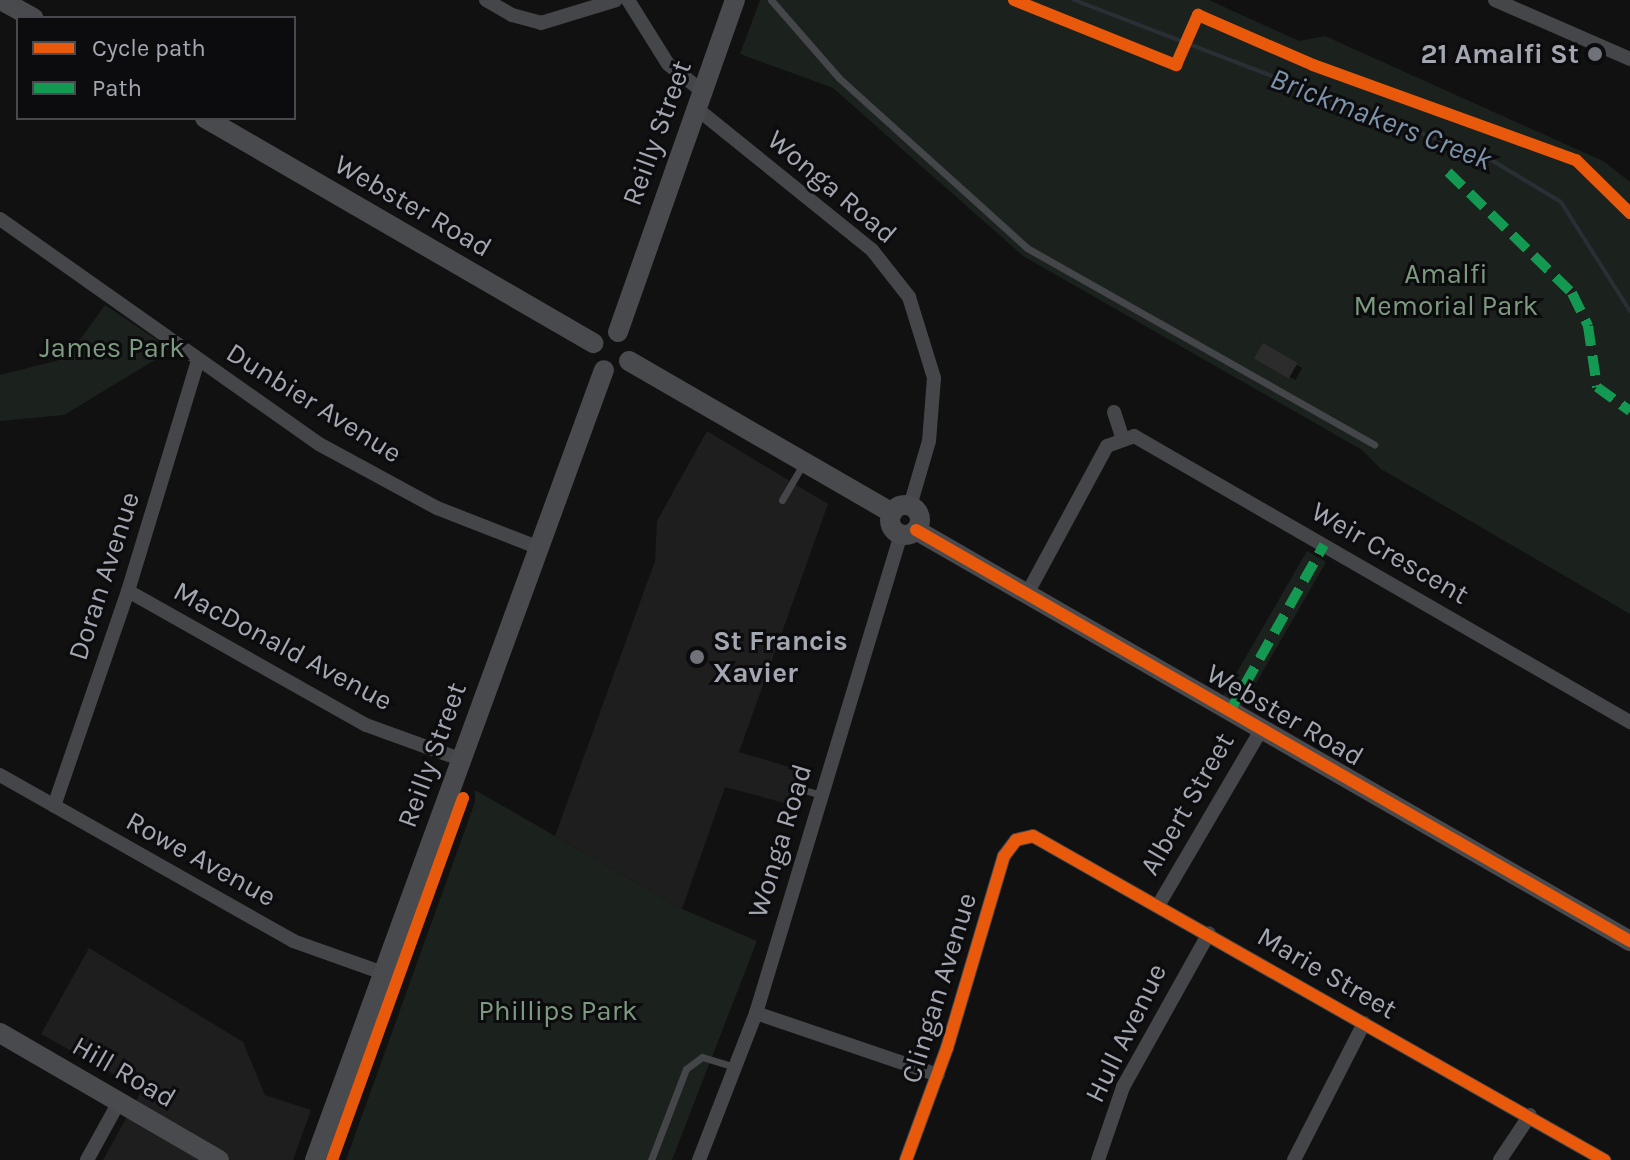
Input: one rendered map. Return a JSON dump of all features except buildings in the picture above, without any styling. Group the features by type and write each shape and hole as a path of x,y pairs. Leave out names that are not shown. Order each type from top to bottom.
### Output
{"street":[{"path":"1,0 26,10"},
{"path":"486,0 512,15 541,23 616,0"},
{"name":"Wonga Road","path":"628,0 668,64 699,100 872,250 909,297 934,378 929,441 901,510"},
{"name":"Reilly Street","path":"618,332 735,0"},
{"path":"1495,0 1630,59"},
{"name":"Webster Road","path":"208,120 593,343"},
{"name":"Dunbier Avenue","path":"0,219 198,360 350,461 437,508 537,547"},
{"path":"618,332 631,347 629,361 618,370 604,370 592,356 593,343 604,333 618,332"},
{"name":"Doran Avenue","path":"54,806 128,591 198,360"},
{"path":"629,361 805,463 919,516 908,532"},
{"name":"Reilly Street","path":"315,1160 604,370"},
{"path":"1027,594 1104,452 1122,437 1114,412"},
{"name":"Weir Crescent","path":"1122,437 1145,440 1630,722"},
{"name":"Wonga Road","path":"699,1160 756,1013 821,795 908,532"},
{"name":"Webster Road","path":"908,532 1027,594 1630,941"},
{"name":"MacDonald Avenue","path":"128,591 366,725 460,759"},
{"name":"Albert Street","path":"1159,904 1261,730"},
{"name":"Rowe Avenue","path":"0,775 293,941 383,973"},
{"name":"Marie Street","path":"1023,837 1043,838 1604,1160"},
{"name":"Clingan Avenue","path":"906,1160 938,1075 1004,856 1023,837"},
{"name":"Hull Avenue","path":"1098,1160 1123,1087 1209,933"},
{"path":"756,1013 938,1075"},
{"path":"1294,1160 1364,1023"},
{"name":"Hill Road","path":"0,1033 219,1160"},
{"path":"87,1160 119,1102"},
{"path":"1500,1160 1530,1115"}],"lane":[{"path":"771,0 839,78 1027,248 1374,444"},
{"path":"782,500 805,463"},
{"path":"797,788 821,795"},
{"path":"651,1160 686,1069 702,1057 735,1067"}],"shaded area":[{"name":"St Francis Xavier","path":"707,431 828,504 739,752 803,771 792,805 725,787 682,909 555,836 655,561 657,521"},
{"path":"89,948 243,1042 265,1095 311,1110 293,1160 103,1160 142,1090 41,1034"}],"green space":[{"name":"Amalfi Memorial Park","path":"760,0 1209,0 1299,41 1325,36 1603,161 1630,182 1630,614 1381,469 1362,450 1023,256 833,88 740,54"},
{"name":"James Park","path":"105,305 169,348 163,355 64,415 0,421 0,375 67,358"},
{"path":"1307,551 1326,562 1239,713 1220,702"},
{"name":"Phillips Park","path":"475,790 682,909 757,941 672,1160 346,1160 475,802"}],"waterway":[{"name":"Brickmakers Creek","path":"1074,0 1493,161 1561,202 1630,311"}],"marked path":[{"path":"1448,172 1572,293 1588,326 1597,387 1630,411"},
{"path":"1230,711 1324,545"}],"cycle path":[{"path":"1014,0 1176,65 1198,15 1313,65 1576,160 1630,213"},
{"path":"916,530 1630,941"},
{"path":"332,1160 463,798"},
{"path":"906,1160 947,1048 1004,856 1016,840 1033,836 1604,1160"}],"place":[{"name":"21 Amalfi St","path":"1595,54"},
{"name":"St Francis Xavier","path":"697,657"}]}
